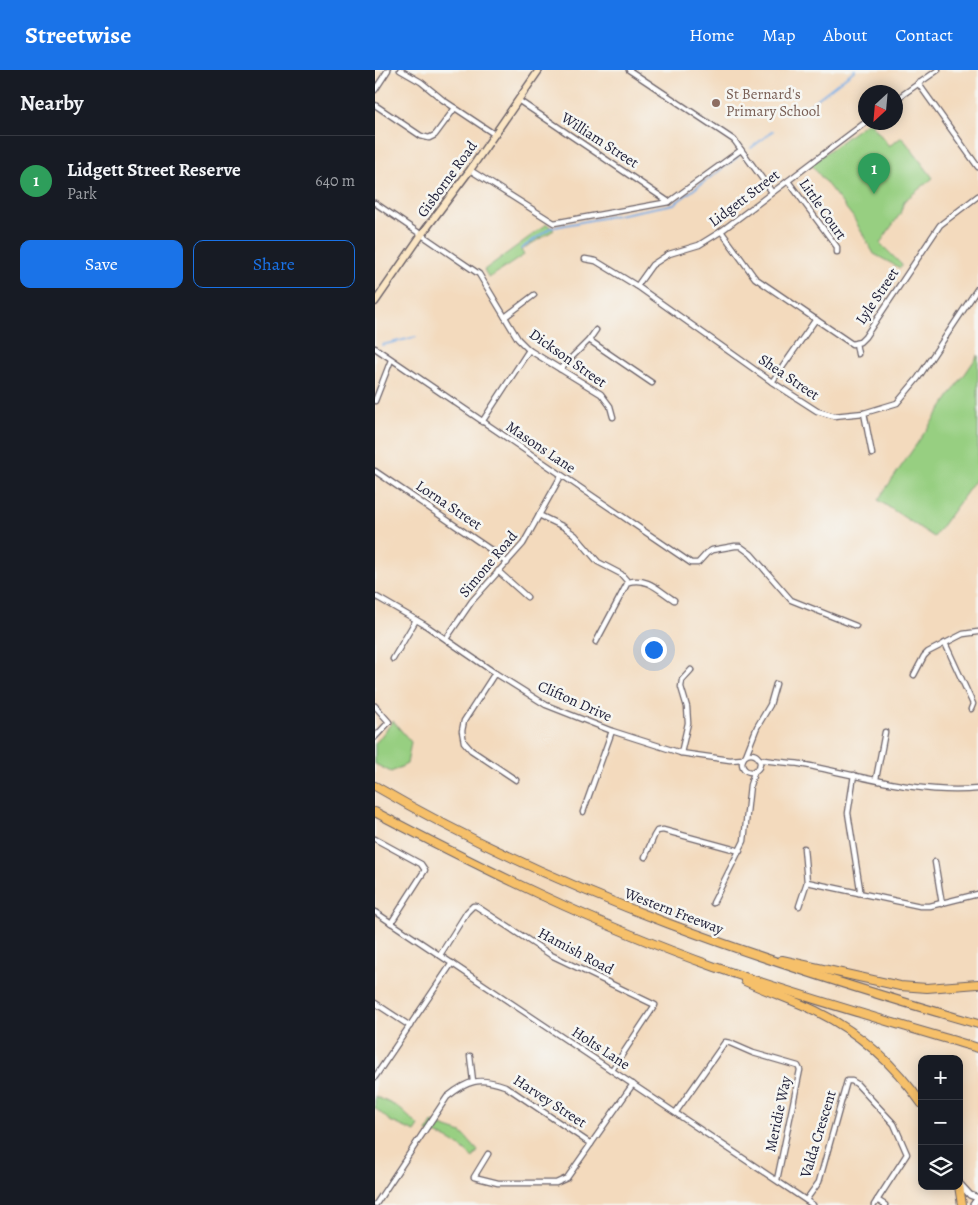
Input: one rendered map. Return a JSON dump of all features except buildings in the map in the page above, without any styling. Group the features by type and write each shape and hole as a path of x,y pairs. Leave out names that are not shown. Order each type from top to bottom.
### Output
{"highway":[{"name":"Western Freeway","path":"375,785 476,840 581,890 788,967 978,1024"},
{"path":"375,812 457,855 543,896 653,943 714,966 845,1009 978,1048"},
{"path":"722,944 819,969 900,986 927,988 978,984"},
{"path":"714,966 758,987 796,1002 842,1026 879,1054 919,1100"},
{"path":"960,1190 962,1205"}],"main road":[{"name":"Gisborne Road","path":"375,302 539,70"}],"street":[{"path":"375,90 388,70"},
{"path":"400,70 421,82 494,134"},
{"path":"629,70 734,140 772,192"},
{"path":"903,94 938,70"},
{"path":"918,84 978,166"},
{"name":"William Street","path":"518,100 669,202"},
{"path":"375,105 421,136 429,138 435,135 455,108"},
{"name":"Lidgett Street","path":"637,286 652,264 669,254 699,245 721,231 858,128"},
{"path":"470,170 554,223 669,202 741,150"},
{"name":"Little Court","path":"788,181 837,247 837,252"},
{"name":"Lyle Street","path":"721,231 755,278 852,344 860,342 865,337 940,225 978,196"},
{"name":"Dickson Street","path":"375,203 479,274 518,339 529,350 601,394 610,406 613,417"},
{"name":"Shea Street","path":"585,259 596,261 637,286 772,382 817,411 834,416 864,413 897,404 918,378 978,288"},
{"path":"505,317 534,295"},
{"path":"772,382 815,319"},
{"path":"560,369 589,340 596,330"},
{"path":"589,340 652,383"},
{"path":"856,343 858,354"},
{"name":"Masons Lane","path":"375,348 686,560 695,564 712,550 740,546 751,554 791,600 856,626"},
{"path":"482,422 529,350"},
{"path":"375,401 391,360"},
{"path":"864,413 872,454"},
{"name":"Lorna Street","path":"375,471 494,552 507,563"},
{"name":"Simone Road","path":"446,639 472,600 523,544 561,476"},
{"path":"539,515 564,527 575,535 598,562 621,574 627,582"},
{"path":"499,571 527,598"},
{"path":"627,582 638,580 647,582 675,600"},
{"path":"596,642 627,582"},
{"name":"Clifton Drive","path":"375,596 446,639 546,705 612,731 681,753 729,760 745,757"},
{"path":"393,659 416,620"},
{"path":"914,675 924,656 963,634 978,632"},
{"path":"945,644 973,704 971,709"},
{"path":"681,753 688,723 687,707 681,687 682,680 691,670"},
{"path":"495,673 464,721 462,731 464,742 471,750 516,780"},
{"path":"750,785 744,768 745,757 757,726 770,705 776,684"},
{"path":"375,706 389,722 375,737"},
{"path":"583,812 612,731"},
{"path":"875,779 885,732"},
{"path":"713,903 744,841 750,785 757,769 757,758 752,740"},
{"path":"745,757 751,754 771,762 798,764 926,788 957,791 978,789"},
{"name":"Clifton Drive","path":"729,760 744,768"},
{"path":"744,768 750,772 771,762"},
{"path":"854,775 848,813 860,889 859,893"},
{"path":"645,857 657,831 663,830 739,851"},
{"path":"375,839 421,864 425,870 391,922"},
{"path":"799,906 807,882 804,848"},
{"path":"935,862 942,904"},
{"path":"807,882 920,906 942,904 978,894"},
{"name":"Hamish Road","path":"440,955 471,908 476,906 551,955 655,1006 612,1070"},
{"name":"Holts Lane","path":"375,912 813,1205"},
{"path":"375,1077 452,963"},
{"path":"375,1003 410,1026"},
{"name":"Meridie Way","path":"676,1112 725,1042 753,1053 798,1066 800,1070 777,1180"},
{"path":"377,1204 447,1097 460,1086 473,1081 470,1056"},
{"name":"Harvey Street","path":"473,1081 490,1080 505,1086 591,1144"},
{"name":"Valda Crescent","path":"806,1200 819,1182 847,1081 852,1081 894,1124 907,1154 874,1205"},
{"path":"488,1154 474,1177 498,1183 556,1183 567,1178 633,1084"},
{"path":"963,1188 970,1195 978,1198 973,1205"},
{"path":"877,1200 885,1205"}],"green space":[{"path":"858,129 876,130 889,146 902,137 933,178 904,201 900,214 880,243 902,265 900,268 874,254 853,217 811,164"},
{"path":"547,224 554,230 521,250 524,255 489,278 484,270"},
{"path":"978,355 978,477 934,537 878,500"},
{"path":"393,721 411,742 407,764 391,772 375,764 375,744"},
{"path":"375,1096 398,1107 419,1126 415,1132 390,1121 375,1108"},
{"path":"432,1123 462,1133 478,1151 473,1158 452,1141 427,1132"}],"waterway":[{"path":"799,113 855,70"},
{"path":"751,148 773,131"},
{"path":"521,249 550,228 674,204 739,156"},
{"path":"382,345 416,337"}],"place":[{"name":"St Bernard's Primary School","path":"716,103"},
{"name":"Lidgett Street Reserve","path":"874,194"}]}
